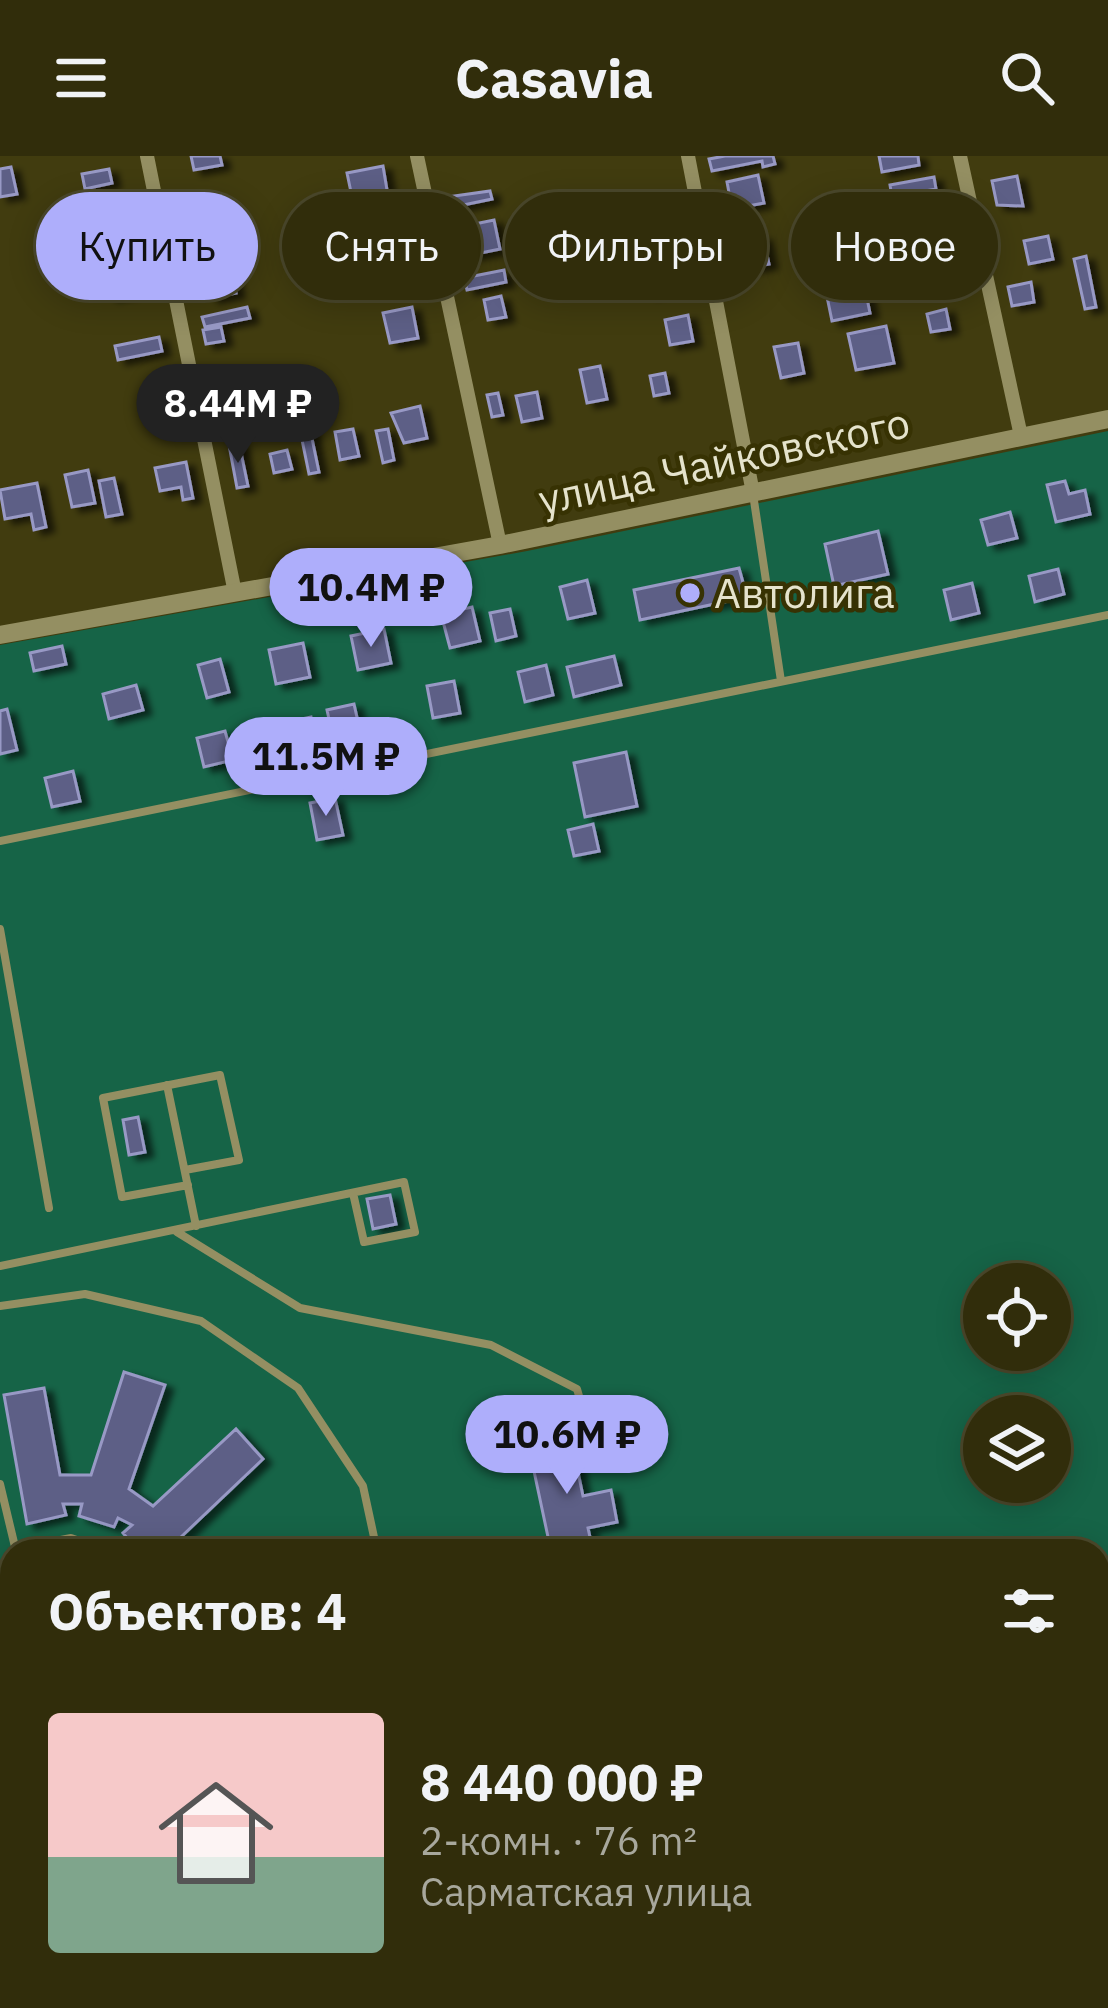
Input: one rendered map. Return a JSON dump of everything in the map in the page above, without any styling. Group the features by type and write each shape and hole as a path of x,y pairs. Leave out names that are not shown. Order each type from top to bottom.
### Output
{"street":[{"path":"147,156 235,593"},
{"path":"417,156 500,545"},
{"path":"688,156 753,493"},
{"path":"960,156 1021,436"},
{"name":"улица Чайковского","path":"0,635 500,545 1108,419"}],"lane":[{"path":"753,493 781,682"},
{"path":"0,841 1108,615"},
{"path":"0,929 49,1208"},
{"path":"185,1170 238,1160 220,1075 103,1098 122,1197 188,1184"},
{"path":"167,1085 196,1226"},
{"path":"0,1266 176,1231 353,1192 404,1182 415,1232 364,1242 353,1192"},
{"path":"176,1231 300,1308 491,1345 578,1389 593,1444"},
{"path":"0,1306 85,1294 201,1321 298,1388 363,1486 374,1539"},
{"path":"0,1484 12,1539"}],"green space":[{"path":"1108,431 1108,1539 0,1539 0,645 527,551"}],"building":[{"path":"191,156 220,156 222,165 194,170"},
{"path":"773,156 775,164 763,167 762,161 712,171 709,159"},
{"path":"879,156 918,156 919,165 882,172"},
{"path":"383,166 387,190 351,192 347,173"},
{"path":"11,167 17,194 0,197 0,169"},
{"path":"109,169 112,183 85,189 82,174"},
{"path":"758,175 762,192 729,192 727,182"},
{"path":"1017,176 1023,206 998,205 992,181"},
{"path":"934,177 936,189 891,192 890,185"},
{"path":"494,220 500,249 481,253 481,223"},
{"path":"1048,236 1053,259 1029,264 1024,241"},
{"path":"1086,256 1096,307 1085,309 1074,259"},
{"path":"504,270 505,282 481,287 481,275"},
{"path":"1031,282 1034,302 1012,306 1008,287"},
{"path":"501,296 506,317 488,320 484,300"},
{"path":"828,300 867,300 870,313 832,321"},
{"path":"247,307 250,318 205,327 202,317"},
{"path":"412,307 418,338 390,343 383,313"},
{"path":"946,309 950,329 931,332 927,314"},
{"path":"688,315 693,341 670,345 665,320"},
{"path":"886,326 894,363 856,370 848,334"},
{"path":"221,327 224,341 206,344 203,330"},
{"path":"159,337 162,351 118,360 115,346"},
{"path":"798,343 804,373 781,378 774,347"},
{"path":"600,366 607,399 587,403 580,370"},
{"path":"665,373 669,393 654,396 650,376"},
{"path":"537,392 542,418 522,422 516,396"},
{"path":"498,393 503,415 492,417 487,395"},
{"path":"420,406 427,438 404,443 391,413"},
{"path":"310,429 319,472 309,474 300,430"},
{"path":"353,429 359,456 340,460 335,432"},
{"path":"388,429 394,460 383,463 376,431"},
{"path":"239,443 248,486 237,488 229,445"},
{"path":"287,450 292,469 274,473 270,454"},
{"path":"186,462 193,498 183,500 181,487 160,491 155,468"},
{"path":"88,470 95,503 72,507 65,475"},
{"path":"114,478 122,514 106,517 99,481"},
{"path":"1065,481 1069,494 1085,490 1090,514 1056,522 1047,485"},
{"path":"37,483 46,527 34,530 31,514 5,519 0,490"},
{"path":"1010,512 1017,538 988,545 981,520"},
{"path":"878,531 888,574 834,586 825,544"},
{"name":"Автолига","path":"739,568 747,597 640,620 634,590"},
{"path":"1058,569 1064,594 1035,602 1029,576"},
{"path":"587,580 595,613 568,619 560,587"},
{"path":"972,583 979,613 951,620 944,590"},
{"path":"472,607 480,641 450,648 441,614"},
{"path":"510,609 516,636 496,641 490,613"},
{"path":"384,629 391,663 358,670 351,636"},
{"path":"303,643 310,677 276,684 269,650"},
{"path":"62,646 66,664 34,671 30,653"},
{"path":"614,656 621,685 574,697 567,667"},
{"path":"220,659 229,692 207,698 198,665"},
{"path":"546,665 553,695 525,702 518,672"},
{"path":"454,681 460,713 433,718 427,686"},
{"path":"136,685 143,710 109,719 103,694"},
{"path":"354,704 362,740 335,747 327,710"},
{"path":"7,709 17,750 0,754 0,711"},
{"path":"311,717 318,751 285,758 278,724"},
{"path":"225,731 233,760 204,767 197,738"},
{"path":"626,752 637,806 585,817 574,763"},
{"path":"73,771 80,801 52,807 45,778"},
{"path":"335,798 343,835 317,840 310,803"},
{"path":"593,824 599,851 574,856 568,830"},
{"path":"138,1117 145,1152 129,1155 123,1120"},
{"path":"390,1195 396,1224 373,1229 367,1199"},
{"path":"124,1372 165,1385 129,1489 153,1506 236,1429 263,1459 182,1539 128,1539 123,1533 132,1525 118,1518 114,1527 79,1516 82,1504 63,1504 66,1515 27,1524 4,1395 44,1388 60,1475 91,1475"},
{"path":"570,1434 583,1496 611,1490 617,1522 588,1528 590,1539 548,1539 528,1443"}],"place":[{"name":"Автолига","path":"690,593"}]}
